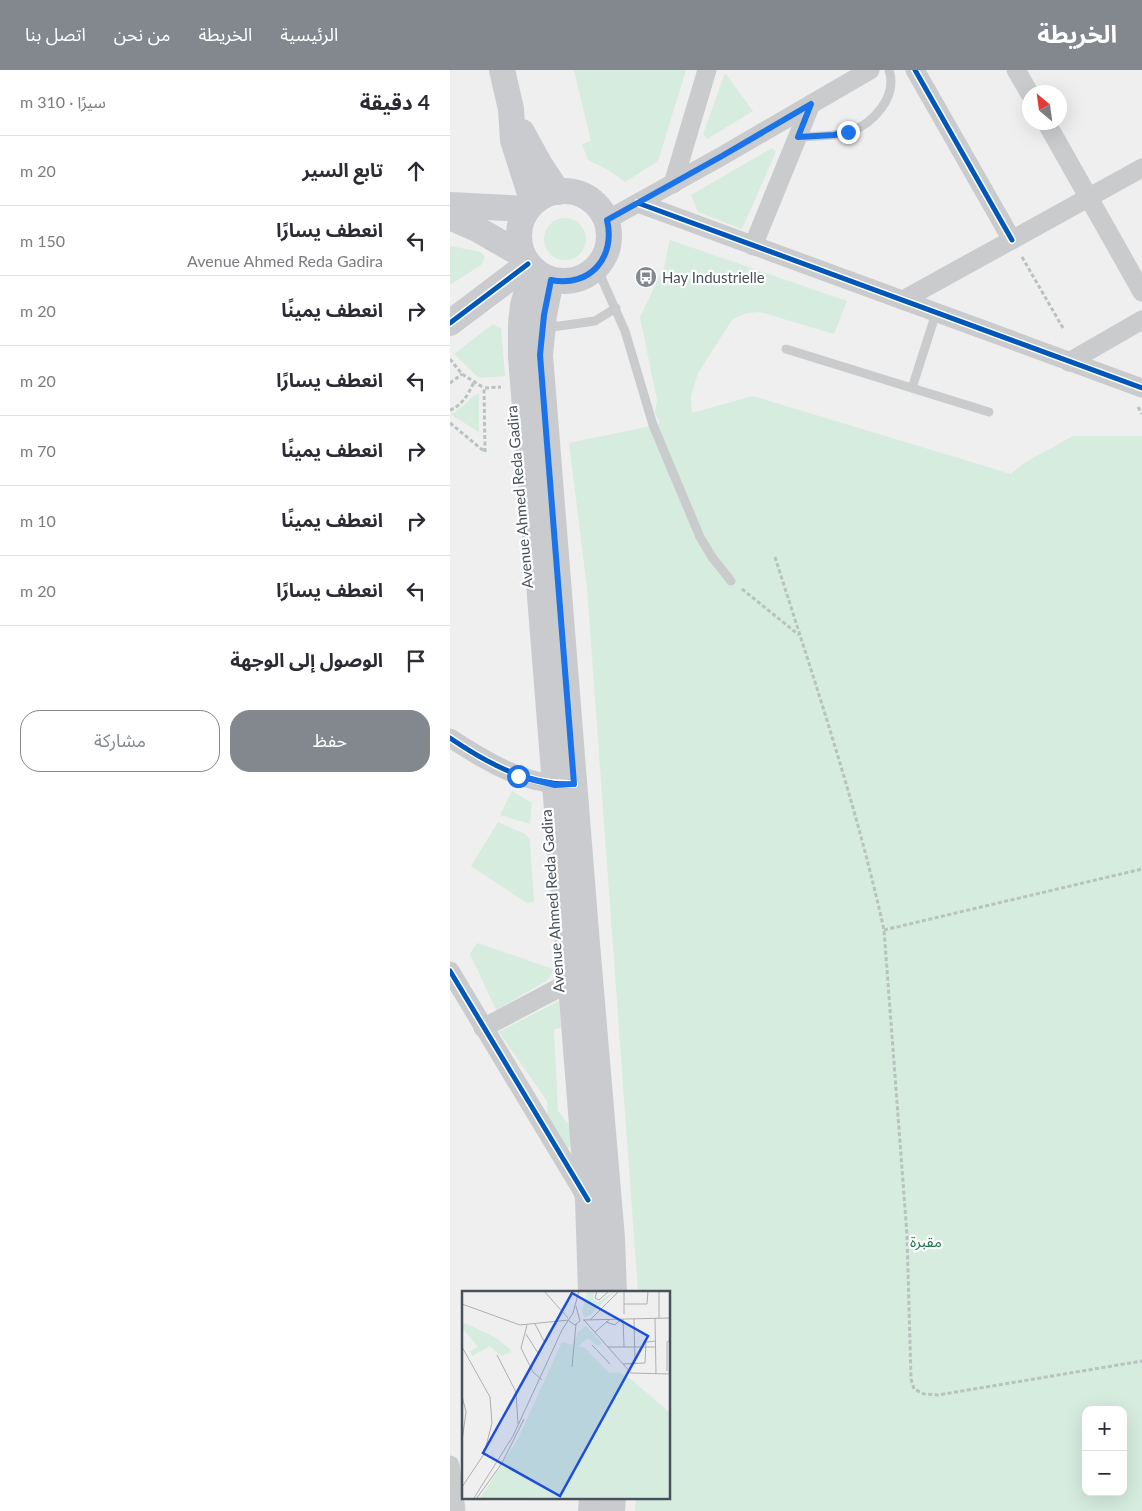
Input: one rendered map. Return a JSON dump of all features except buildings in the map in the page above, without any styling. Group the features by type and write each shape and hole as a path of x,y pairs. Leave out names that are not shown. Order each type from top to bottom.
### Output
{"main road":[{"path":"502,70 511,109 513,140 530,206"},
{"path":"511,109 540,165 558,192"},
{"path":"450,217 477,229 534,267 570,281 588,274 597,268 603,260 609,240 607,220 602,211 587,197 568,191 545,195 530,206 519,227 519,246 534,267"},
{"path":"450,205 530,206"},
{"path":"450,323 534,267"},
{"name":"Avenue Ahmed Reda Gadira","path":"534,267 542,328 540,355 565,784 570,982 588,1200 591,1291"},
{"name":"Avenue Ahmed Reda Gadira","path":"534,267 523,305 521,357 612,1228 614,1291"},
{"path":"591,1511 592,1498"},
{"path":"612,1511 613,1498"}],"street":[{"path":"673,184 707,70"},
{"path":"607,220 870,70"},
{"path":"915,70 1012,240"},
{"path":"1016,70 1025,85"},
{"path":"753,246 811,104"},
{"path":"1051,130 1142,292"},
{"path":"903,300 1142,168"},
{"path":"638,203 1142,388"},
{"path":"1069,362 1142,320"},
{"path":"450,738 500,768 518,776 565,784"},
{"path":"450,971 588,1200"},
{"path":"483,1028 570,982"},
{"path":"450,1466 456,1511"}],"lane":[{"path":"798,137 834,135 848,132 867,122 884,105 889,94 892,79 889,70"},
{"path":"597,268 625,331 653,425 700,537 712,557 731,581"},
{"path":"542,328 595,321 616,308"},
{"path":"912,388 936,313"},
{"path":"786,348 989,412"}],"path":[{"path":"1012,240 1063,328"},
{"path":"450,359 462,374 484,388 509,387"},
{"path":"450,383 462,374"},
{"path":"450,410 456,408 462,402 474,382"},
{"path":"450,423 485,452 484,388"},
{"path":"775,557 820,699 874,883 884,930 906,1226 911,1380 914,1389 924,1394 938,1395 1142,1361"},
{"path":"731,581 800,635"},
{"path":"884,930 1142,868"}],"green space":[{"path":"574,70 686,70 658,161 625,182 607,169 588,160 582,144 591,141"},
{"path":"725,73 753,111 707,139 703,134"},
{"path":"772,148 776,152 742,229 698,212 691,195"},
{"path":"565,218 580,224 586,239 580,254 565,260 550,254 544,239 550,224"},
{"name":"مقبرة","path":"670,240 847,301 834,334 760,312 747,313 732,320 698,373 691,396 692,413 753,396 1011,474 1024,463 1073,436 1142,436 1142,1511 635,1511 636,1498 670,1498 670,1291 638,1291 587,588 569,443 660,423 655,413 657,400 640,317 664,267"},
{"path":"450,246 481,252 485,257 481,265 450,285"},
{"path":"493,324 501,328 505,376 479,378 454,354"},
{"path":"479,393 479,432 450,414"},
{"path":"512,791 532,803 530,824 500,815"},
{"path":"498,822 525,834 530,840 534,902 527,903 471,866"},
{"path":"477,943 553,969 552,974 546,981 496,1010 470,954"},
{"path":"559,1001 561,1028 554,1029 558,1111 574,1131 572,1148 563,1147 548,1125 547,1101 499,1032"}],"cycle path":[{"path":"915,70 1012,240"},
{"path":"638,203 1142,388"},
{"path":"450,323 528,264"},
{"path":"450,738 493,764 524,777 557,784 574,784"},
{"path":"450,971 588,1200"}],"place":[{"name":"Hay Industrielle","path":"646,277"}],"route":[{"path":"518,776 555,785 574,784 540,355 542,328 551,280 561,282 580,279 597,268 607,250 609,240 607,220 811,104 798,137 834,135 848,132"}]}
